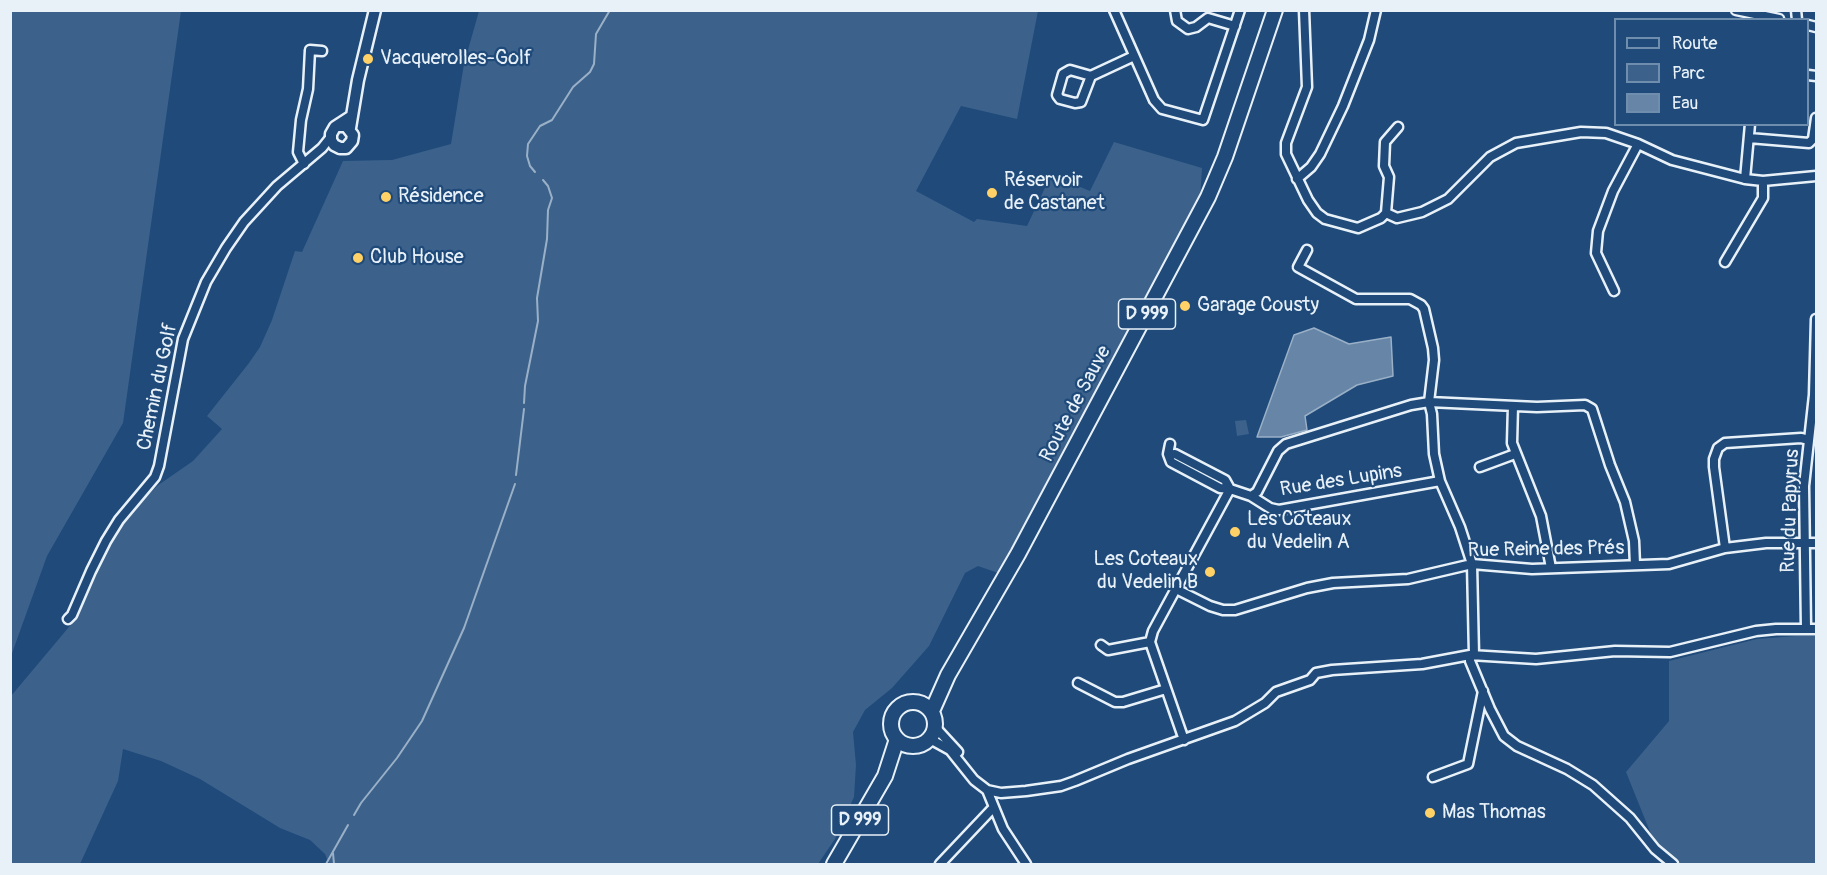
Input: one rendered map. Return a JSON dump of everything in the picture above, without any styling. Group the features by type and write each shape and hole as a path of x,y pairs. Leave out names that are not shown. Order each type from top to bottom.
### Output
{"main road":[{"name":"Route de Sauve","path":"926,706 948,675 1018,554 1209,197 1275,10"},
{"path":"906,703 926,706 936,721 932,733 920,745 902,743 897,739 891,727 895,712 906,703"},
{"name":"D 999","path":"885,776 897,739"},
{"name":"D 999","path":"834,864 885,776 901,755 914,746"}],"street":[{"path":"344,127 353,135 351,144 343,148 332,141 333,130 344,127 352,116 375,10"},
{"path":"1114,10 1154,100 1162,109 1203,120 1240,10"},
{"path":"1175,10 1177,21 1188,29 1196,27 1207,14 1235,26"},
{"path":"1304,10 1307,87 1286,143 1286,154 1297,179 1317,213 1324,219 1358,228 1381,218 1386,213 1389,177 1384,166 1385,142 1398,127"},
{"path":"1297,179 1311,167 1320,154 1334,125 1369,40 1376,10"},
{"path":"1736,11 1775,18"},
{"path":"304,164 298,152 301,120 308,89 310,50 322,51"},
{"path":"1091,76 1081,102 1075,103 1060,99 1057,95 1063,74 1070,70 1091,76 1134,56"},
{"path":"1749,138 1809,143 1813,139 1816,118"},
{"path":"1745,179 1750,126"},
{"path":"1386,213 1397,218 1422,212 1448,199 1490,157 1516,143 1581,132 1606,133 1638,144 1672,160 1745,179 1763,181 1816,176"},
{"name":"Chemin du Golf","path":"69,619 106,541 119,520 155,477 183,339 206,282 244,222 277,186 332,141"},
{"path":"1614,291 1596,253 1598,231 1613,191 1638,144"},
{"path":"1725,262 1763,198 1763,181"},
{"path":"1307,250 1298,267 1356,299 1410,299 1424,309 1434,360 1430,402 1434,454 1440,481 1460,527 1472,564 1472,655 1470,661 1504,736 1517,746 1567,769 1593,785 1630,818 1655,849 1673,864"},
{"name":"Rue du Papyrus","path":"1806,628 1804,486 1814,395 1816,319"},
{"path":"1251,496 1257,492 1278,451 1286,444 1410,405 1430,402 1513,406 1585,405 1592,409 1624,502 1634,542 1635,565"},
{"path":"1513,406 1511,432 1515,454 1541,516 1551,568"},
{"path":"1725,548 1714,467 1718,448 1725,443 1801,438 1809,440"},
{"name":"Rue des Lupins","path":"1170,444 1168,454 1170,462 1220,488 1251,496 1270,508 1279,510 1440,481"},
{"path":"1480,467 1515,454"},
{"path":"1184,740 1150,642 1153,631 1230,489"},
{"name":"Rue Reine des Prés","path":"1176,589 1210,606 1223,610 1235,610 1307,588 1333,583 1408,579 1472,564 1532,569 1669,564 1725,548 1766,543 1816,543"},
{"path":"932,733 958,752 974,780 987,790 1001,793 1061,786 1128,759 1235,721 1265,703 1276,692 1310,680 1316,674 1332,670 1422,664 1472,655 1536,659 1615,651 1670,652 1756,631 1816,629"},
{"path":"1101,645 1108,650 1150,642"},
{"path":"1078,683 1115,702 1123,702 1166,689"},
{"path":"1433,777 1468,764 1483,690"},
{"path":"932,733 968,771"},
{"path":"987,790 1004,829 1026,864"},
{"path":"940,864 993,808"}],"green space":[{"path":"10,11 181,11 123,423 47,556 11,656"},
{"path":"479,11 1038,11 1017,119 961,106 916,191 974,222 977,219 1027,226 1051,175 1090,191 1114,142 1202,168 1200,201 1001,574 978,566 965,573 929,646 892,688 865,710 853,732 856,765 854,797 835,839 818,864 329,864 325,854 310,840 280,828 200,779 161,761 123,749 118,781 80,864 11,864 11,696 79,615 103,554 126,518 157,486 193,461 222,429 207,416 260,347 272,320 295,251 302,252 343,161 392,160 451,144 464,64"},
{"path":"1246,420 1249,434 1237,436 1235,421"},
{"path":"1816,636 1816,864 1663,864 1626,772 1669,721 1669,661 1757,639"}],"water":[{"path":"1314,328 1349,344 1391,337 1393,376 1357,385 1305,416 1307,430 1281,437 1257,437 1294,335"}],"waterway":[{"path":"535,172 527,156 528,144 540,126 552,120 573,87 590,72 594,64 596,34 610,10"},
{"path":"524,403 525,386 538,321 537,298 547,239 548,210 552,198 543,180"},
{"path":"516,475 524,409"},
{"path":"354,815 422,721 464,628 515,484"},
{"path":"326,864 348,825"},
{"path":"333,853 334,864"}],"place":[{"name":"Vacquerolles-Golf","path":"368,59"},
{"name":"Réservoir de Castanet","path":"992,193"},
{"name":"Résidence","path":"386,197"},
{"name":"Club House","path":"358,258"},
{"name":"Garage Cousty","path":"1185,306"},
{"name":"Les Coteaux du Vedelin A","path":"1235,532"},
{"name":"Les Coteaux du Vedelin B","path":"1210,572"},
{"name":"Mas Thomas","path":"1430,813"}]}
